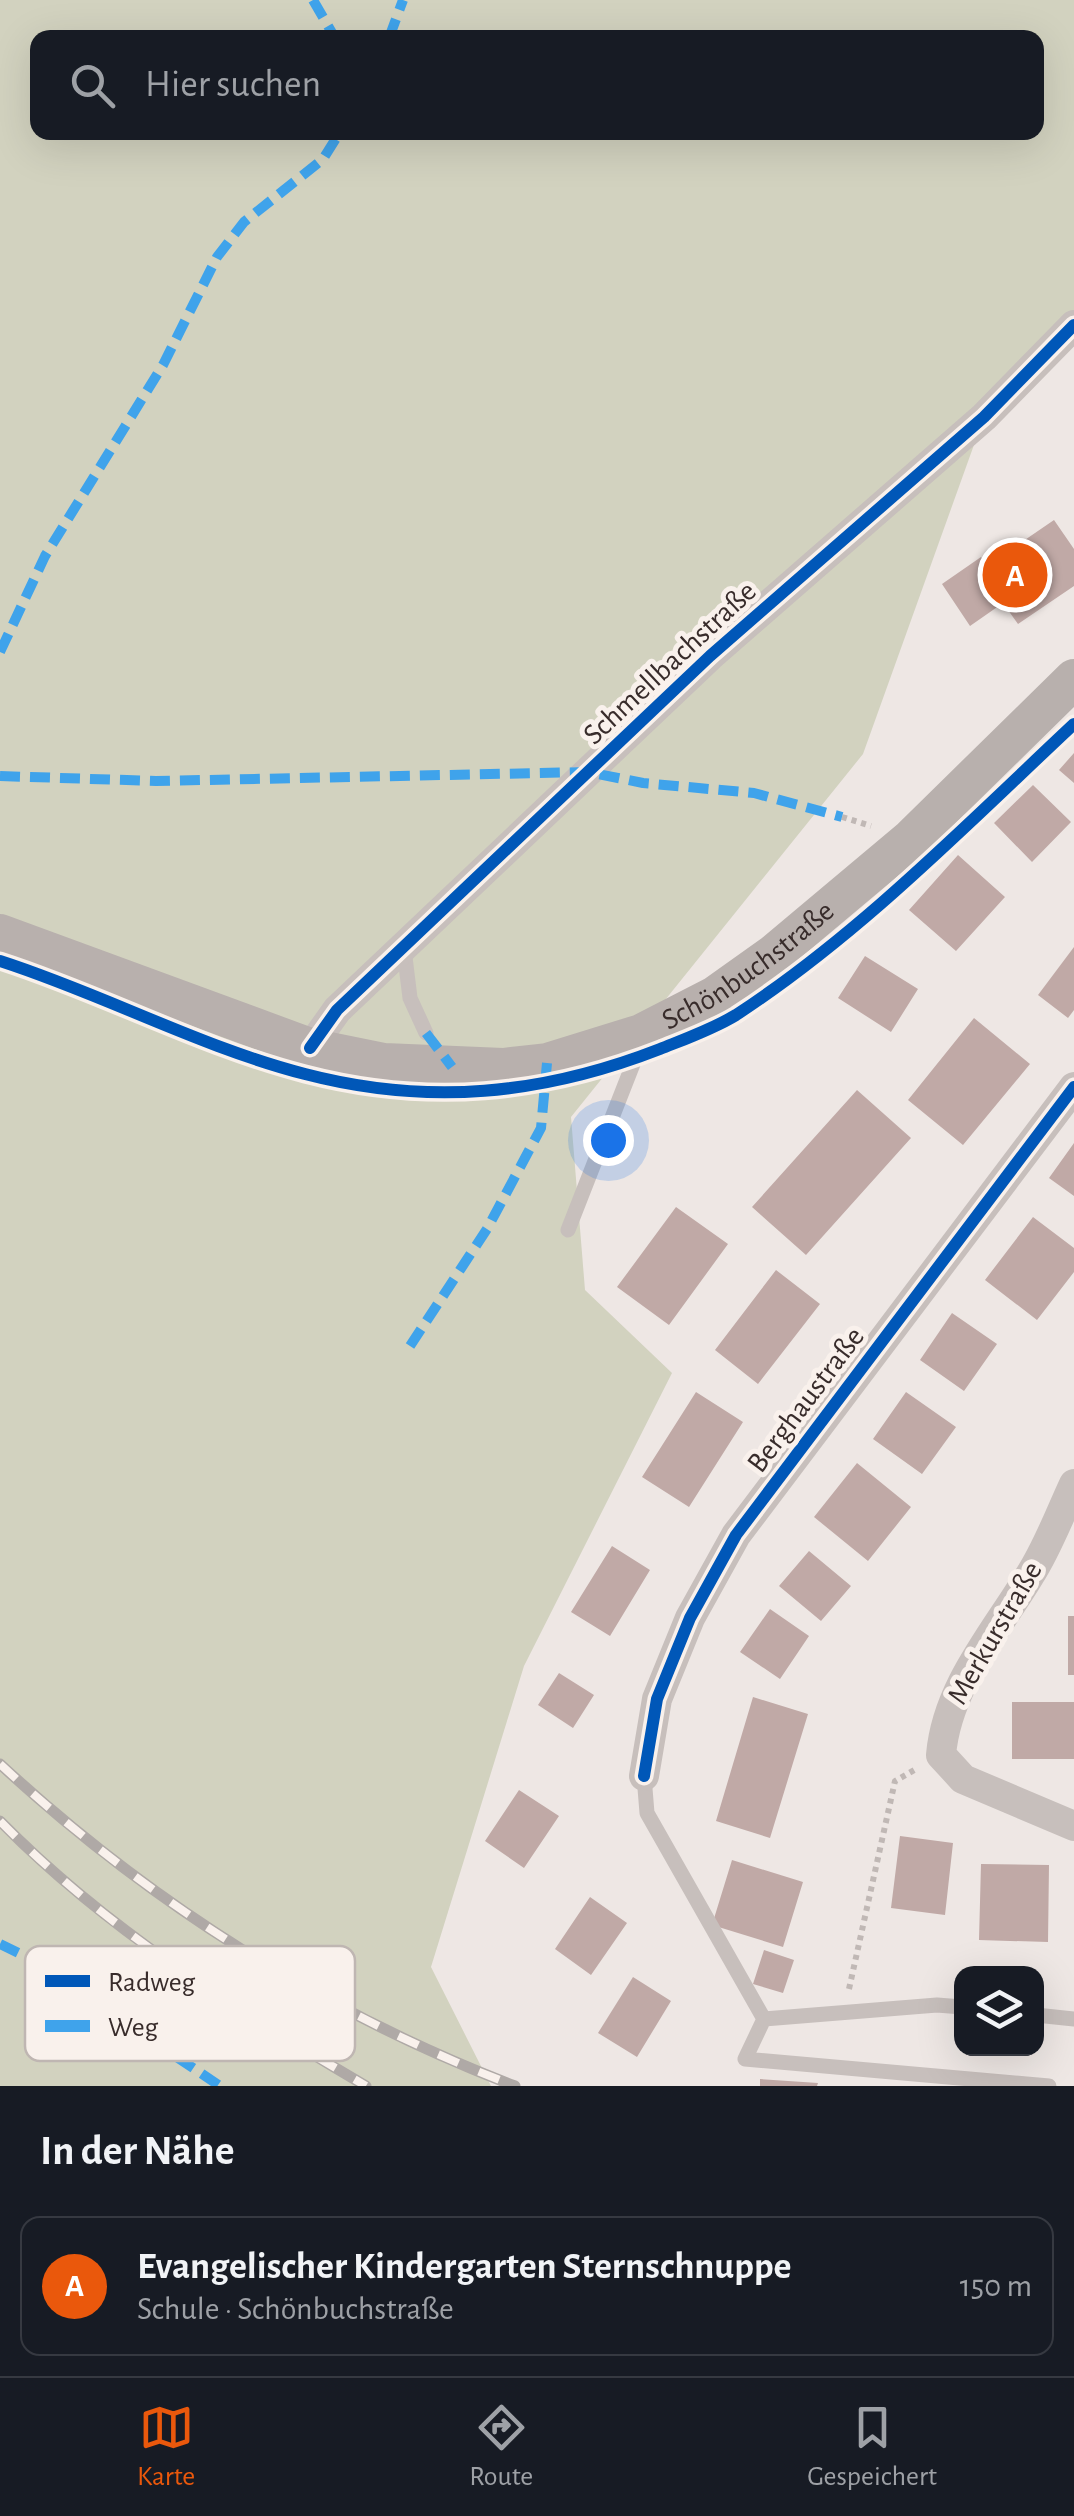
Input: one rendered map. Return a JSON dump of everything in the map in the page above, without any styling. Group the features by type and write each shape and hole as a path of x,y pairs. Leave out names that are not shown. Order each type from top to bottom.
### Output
{"main road":[{"name":"Schönbuchstraße","path":"0,934 310,1048 384,1063 503,1068 547,1063 641,1034 715,996 774,954 910,839 1074,679"}],"street":[{"name":"Schmellbachstraße","path":"310,1048 337,1010 710,656 984,417 1074,326"},
{"name":"Berghaustraße","path":"644,1776 657,1699 690,1618 736,1535 1074,1087"},
{"name":"Merkurstraße","path":"942,1755 944,1727 957,1690 1033,1571 1074,1484"},
{"path":"942,1755 964,1779 1010,1802 1074,1826"}],"lane":[{"path":"404,950 410,998 426,1033"},
{"path":"568,1230 635,1059 641,1034"},
{"path":"644,1776 647,1812 764,2020"},
{"path":"764,2020 954,2006"},
{"path":"1044,2016 1074,2019"},
{"path":"764,2020 746,2059 1049,2086"}],"path":[{"path":"843,2015 895,1781 942,1755"}],"green space":[{"path":"0,0 1074,0 1074,325 984,417 863,754 571,1117 585,1290 672,1373 524,1666 431,1967 491,2086 0,2086"}],"building":[{"path":"1054,520 1074,549 1074,586 1018,624 1003,603 970,626 942,584 981,557 987,566"},
{"path":"1074,753 1074,783 1059,770"},
{"path":"1033,785 1071,822 1032,862 994,823"},
{"path":"958,855 1005,897 956,951 909,910"},
{"path":"1074,947 1074,1010 1068,1018 1038,995"},
{"path":"865,956 918,989 891,1032 838,998"},
{"path":"974,1018 1030,1064 963,1145 908,1100"},
{"path":"857,1090 911,1138 806,1255 752,1207"},
{"path":"1074,1143 1074,1196 1049,1178"},
{"path":"676,1207 728,1244 669,1325 617,1287"},
{"path":"1033,1217 1074,1248 1074,1272 1037,1320 985,1280"},
{"path":"776,1270 820,1304 758,1384 715,1350"},
{"path":"952,1313 997,1344 964,1391 920,1360"},
{"path":"696,1392 743,1422 689,1507 642,1477"},
{"path":"906,1392 956,1427 922,1474 873,1439"},
{"path":"857,1463 911,1507 868,1561 814,1517"},
{"path":"612,1546 650,1570 610,1636 571,1612"},
{"path":"809,1551 851,1586 821,1621 779,1586"},
{"path":"770,1609 809,1636 780,1679 740,1652"},
{"path":"1068,1616 1074,1616 1074,1675 1068,1675"},
{"path":"559,1673 594,1695 573,1728 538,1705"},
{"path":"753,1697 808,1714 770,1838 716,1821"},
{"path":"1012,1702 1074,1702 1074,1759 1012,1759"},
{"path":"519,1790 559,1816 524,1868 485,1841"},
{"path":"900,1836 953,1843 945,1915 891,1908"},
{"path":"732,1860 803,1882 783,1947 712,1925"},
{"path":"981,1864 1049,1865 1048,1942 979,1940"},
{"path":"590,1897 627,1923 591,1975 555,1949"},
{"path":"764,1950 794,1960 783,1993 753,1984"},
{"path":"633,1977 671,2001 637,2057 598,2033"},
{"path":"760,2079 818,2083 760,2086"}],"railway":[{"path":"0,1764 116,1862 237,1946"},
{"path":"0,1821 84,1898 147,1946"},
{"path":"355,2013 515,2086"},
{"path":"325,2061 366,2086"}],"marked path":[{"path":"313,0 330,30"},
{"path":"392,30 403,0"},
{"path":"0,652 45,556 163,365 217,257 244,222 323,159 335,140"},
{"path":"0,776 156,781 588,772 643,783 754,793 842,817"},
{"path":"426,1033 452,1067"},
{"path":"410,1346 487,1229 541,1128 547,1063"},
{"path":"0,1944 25,1956"},
{"path":"183,2061 220,2086"}],"cycle path":[{"path":"310,1048 337,1010 710,656 984,417 1074,325"},
{"path":"0,961 228,1050 351,1084 396,1090 484,1091 572,1077 616,1065 708,1029 782,983 911,877 1074,724"},
{"path":"644,1776 657,1699 690,1618 736,1535 1074,1087"}],"place":[{"name":"Evangelischer Kindergarten Sternschnuppe","path":"1015,575"}]}
